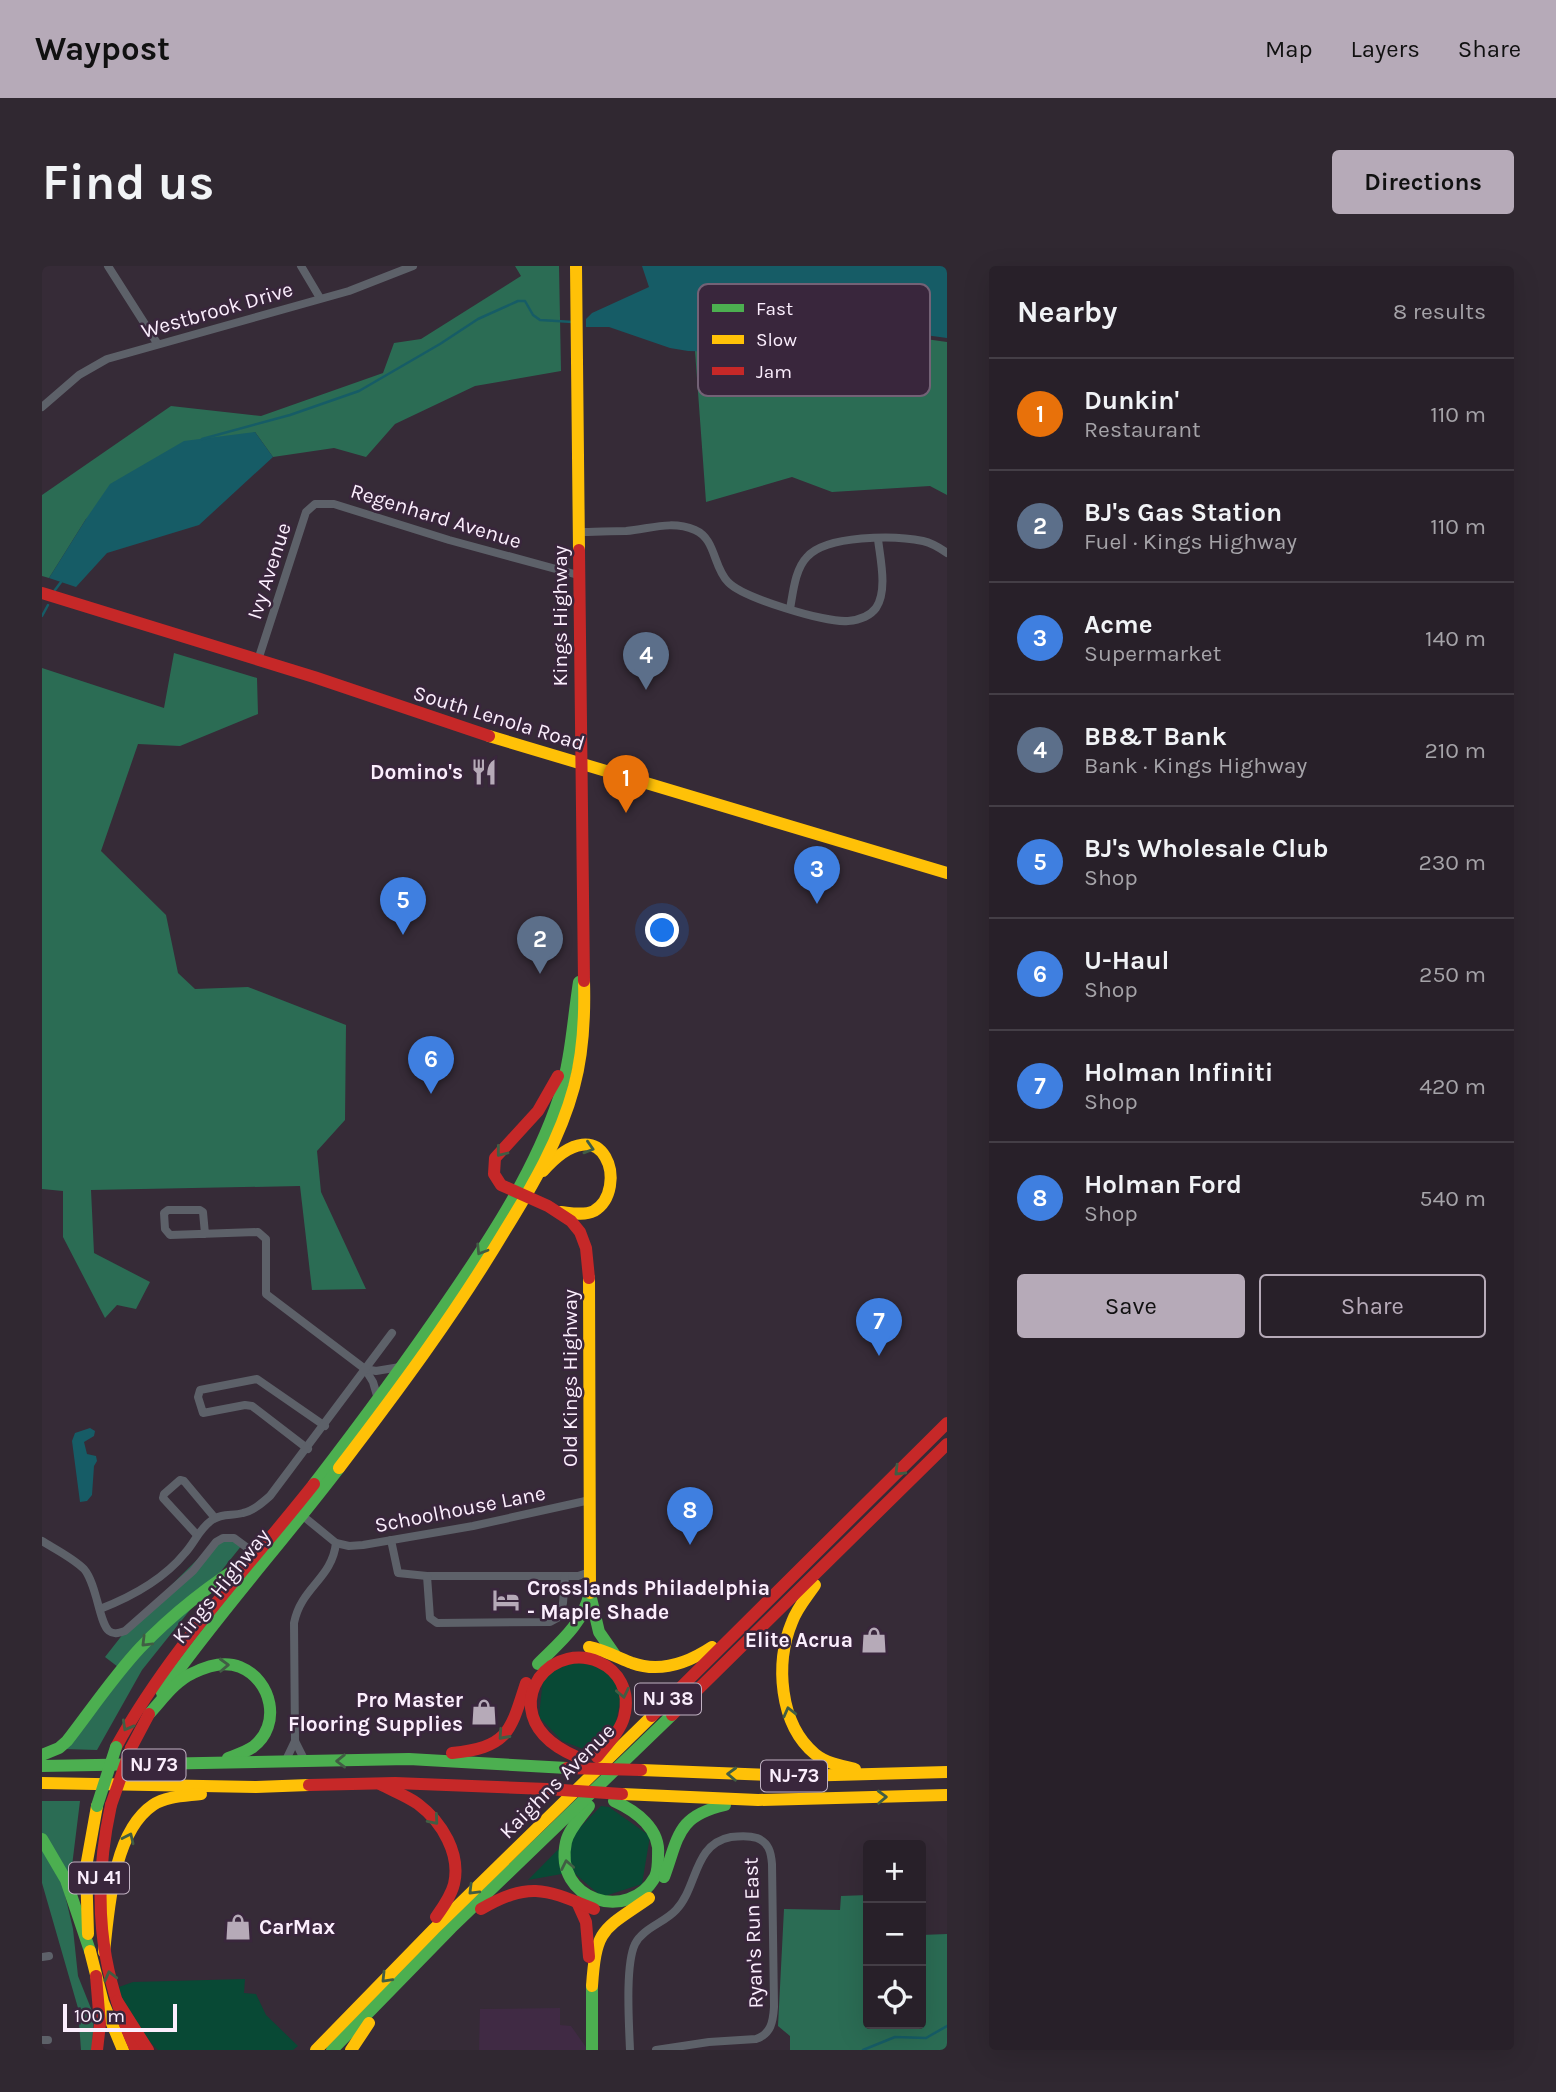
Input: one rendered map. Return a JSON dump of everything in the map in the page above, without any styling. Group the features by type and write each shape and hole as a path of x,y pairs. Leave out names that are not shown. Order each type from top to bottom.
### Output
{"main road":[{"name":"Kings Highway","path":"535,1179 574,1087 585,1015 576,266"},
{"name":"South Lenola Road","path":"42,593 314,677 440,722 947,873"},
{"name":"Kings Highway","path":"136,2050 126,2031 104,1952 99,1879 104,1835 111,1805 131,1748 165,1687 303,1516 427,1350 483,1269 521,1194 559,1094 569,1057 583,965"},
{"path":"521,1194 501,1185 493,1168 495,1158 538,1111 569,1057"},
{"path":"535,1179 558,1156 573,1146 589,1145 605,1155 612,1177 603,1202 588,1213 559,1212"},
{"name":"NJ 41","path":"521,1194 535,1179"},
{"name":"Kings Highway","path":"90,1951 86,1867 97,1805 116,1747 141,1702 402,1367 521,1194"},
{"name":"Old Kings Highway","path":"521,1194 559,1212 578,1227 588,1251 590,1593"},
{"name":"Kaighns Avenue","path":"316,2050 433,1929 585,1786 947,1423"},
{"name":"Kaighns Avenue","path":"332,2050 606,1774 824,1566 947,1444"},
{"path":"42,1755 59,1748 67,1741 131,1658 151,1637 232,1570 257,1555"},
{"path":"824,1566 788,1633 784,1677 789,1714 800,1740 820,1757 832,1763 878,1774"},
{"path":"590,1593 599,1632 615,1655"},
{"path":"409,1759 428,1754 480,1751 496,1744 512,1725 530,1675 580,1623 587,1609 590,1593"},
{"path":"547,1655 578,1647 594,1648 645,1667 674,1665 704,1653 754,1617"},
{"path":"606,1774 568,1837 564,1857 569,1876 580,1891 591,1898 609,1903 629,1900 641,1893 654,1878 659,1859 656,1839 646,1822 618,1798 585,1786 597,1756 625,1714 623,1686 610,1667 599,1660 581,1656 561,1658 545,1669 534,1685 531,1705 533,1718 543,1735 559,1749 577,1757 606,1774"},
{"path":"149,1714 178,1683 208,1666 237,1665 249,1670 263,1683 269,1694 272,1713 267,1733 260,1743 244,1754 190,1765"},
{"name":"NJ 73","path":"42,1766 409,1759 567,1768 606,1774"},
{"name":"NJ-73","path":"606,1774 641,1770 797,1776 947,1772"},
{"name":"NJ 73","path":"42,1783 256,1787 377,1783 464,1784 547,1789 585,1786"},
{"path":"377,1783 423,1808 441,1828 451,1848 455,1861 455,1881 447,1901 436,1917 433,1929"},
{"path":"104,1952 115,1876 127,1841 146,1811 156,1803 170,1799 256,1787"},
{"name":"NJ-73","path":"618,1798 758,1800 947,1795"},
{"path":"592,1986 596,1947 600,1937 651,1896 663,1880 679,1832 690,1817 707,1808 758,1800"},
{"path":"42,1839 65,1875 90,1951"},
{"path":"451,1928 496,1899 521,1890 543,1889 603,1911 625,1910 640,1905"},
{"path":"577,1902 587,1928 592,1986 592,2050"},
{"name":"NJ 41","path":"90,1951 108,2017 123,2050"},
{"path":"96,1976 100,2024 97,2050"},
{"path":"117,2001 148,2050"},
{"path":"351,2050 368,2025 374,2008"}],"street":[{"path":"108,266 157,343"},
{"path":"301,266 320,298"},
{"name":"Westbrook Drive","path":"42,407 79,375 98,363 157,343 356,289 413,266"},
{"name":"Ivy Avenue","path":"258,660 306,512 316,504 324,504"},
{"name":"Regenhard Avenue","path":"324,504 334,504 449,540 579,575"},
{"path":"578,532 628,531 670,524 694,529 706,539 719,570 729,584 744,593 790,609 836,621 850,621 868,615 876,608 881,575 878,539"},
{"path":"790,609 800,567 810,554 833,543 878,539 923,541 947,554"},
{"path":"205,1234 203,1212 200,1210 168,1210 164,1213 165,1229 170,1235 205,1234 258,1232 263,1235 266,1240 266,1294 365,1368 376,1371 402,1367"},
{"path":"100,1609 142,1590 159,1578 215,1518 243,1513 270,1496 325,1426 391,1333"},
{"path":"365,1368 378,1399"},
{"path":"308,1448 252,1406 203,1413 198,1397 200,1390 257,1379 325,1426"},
{"path":"197,1535 163,1498 164,1494 180,1480 215,1518"},
{"name":"Schoolhouse Lane","path":"336,1543 349,1546 391,1540 590,1500"},
{"path":"303,1516 336,1543 332,1562 299,1604 295,1618 295,1741 304,1761"},
{"path":"42,1541 83,1569 94,1587 104,1625 109,1632 116,1634 125,1632 201,1563 216,1542 223,1538 234,1538 257,1555"},
{"path":"391,1540 398,1573 427,1576 578,1576 590,1572"},
{"path":"427,1576 428,1610 430,1618 438,1623 550,1622 559,1617 565,1576"},
{"path":"285,1762 295,1741"},
{"name":"Ryan's Run East","path":"630,2050 629,1973 636,1941 678,1909 689,1890 703,1854 709,1847 723,1839 739,1836 761,1840 770,1849 772,1864 772,2025 768,2032 755,2039 656,2050"}],"shaded area":[{"path":"560,2008 560,2025 571,2026 588,2050 479,2050 480,2009"}],"green space":[{"path":"515,266 559,266 561,371 475,386 395,424 366,457 334,448 273,457 255,432 86,519 49,578 42,576 42,495 171,406 261,416 383,373 394,343 421,339 521,276"},
{"path":"930,340 947,342 947,495 930,486 832,492 792,477 706,502 698,396 930,396"},
{"path":"695,351 698,351 698,392"},
{"path":"174,653 257,678 258,714 180,746 138,744 101,851 166,915 178,973 195,989 248,987 346,1025 345,1120 317,1151 321,1192 366,1289 312,1290 300,1186 91,1190 94,1253 150,1282 136,1309 117,1305 105,1318 63,1237 63,1191 42,1189 42,668 164,708"},
{"path":"235,1539 242,1545 142,1670 97,1750 64,1749 122,1670 105,1657 127,1629 217,1540"},
{"path":"567,1661 605,1667 622,1693 615,1725 591,1752 562,1741 539,1717 543,1678"},
{"path":"42,1801 80,1801 71,1874 62,1882 73,1929 78,1976 94,2016 92,2050 81,2050 78,2008 42,1883"},
{"path":"601,1806 609,1807 650,1836 642,1884 602,1897 573,1872 528,1880"},
{"path":"863,1895 863,2029 926,2029 926,1935 947,1934 947,2050 790,2050 790,2036 778,2026 784,1909 840,1910 841,1896"},
{"path":"245,1979 244,1993 256,1994 266,2015 298,2046 293,2050 158,2050 140,2032 116,1988 133,1982"}],"water":[{"path":"642,266 947,266 947,338 930,336 930,284 698,284 698,351 670,348 609,327 586,327 586,319 592,313 649,287"},
{"path":"255,432 273,457 199,525 107,553 76,587 49,578 110,484 184,441"},
{"path":"90,1428 95,1431 94,1436 84,1442 87,1454 96,1456 97,1461 94,1466 92,1495 87,1501 80,1502 72,1441 75,1433"}],"waterway":[{"path":"202,439 290,415 359,391 478,319 518,301 525,301 533,315 540,320 573,322"},
{"path":"55,590 61,582"},
{"path":"42,616 48,605"},
{"path":"863,2050 895,2037 926,2038 947,2026"}],"traffic: fast":[{"path":"314,1484 449,1299 525,1177 549,1125 563,1084 579,982"},
{"path":"162,1693 339,1468"},
{"path":"42,1755 59,1748 67,1741 121,1670 167,1622 210,1586 257,1555"},
{"path":"538,1664 576,1624 590,1593"},
{"path":"591,1598 599,1632 615,1655"},
{"path":"149,1714 186,1676 204,1668 228,1664 251,1673 266,1692 270,1715 268,1727 253,1747 228,1758"},
{"path":"332,2050 451,1928 672,1715"},
{"path":"97,1806 116,1747"},
{"path":"42,1766 409,1759 567,1768"},
{"path":"589,1806 572,1828 566,1842 565,1862 571,1879 582,1891 596,1899 612,1902 628,1899 643,1891 655,1877 658,1846 645,1822 614,1801"},
{"path":"664,1877 682,1830 697,1815 725,1805"},
{"path":"42,1839 66,1880 90,1951"},
{"path":"592,1986 592,2050"}],"traffic: slow":[{"path":"576,266 579,550"},
{"path":"489,736 947,873"},
{"path":"339,1468 446,1323 535,1180 561,1125 577,1074 583,1035 584,981"},
{"path":"543,1171 564,1152 582,1145 596,1147 605,1157 610,1171 610,1186 605,1200 590,1213 561,1212"},
{"path":"589,1278 590,1593"},
{"path":"815,1585 797,1612 787,1638 782,1674 787,1710 803,1741 815,1754 829,1762 855,1769"},
{"path":"589,1647 632,1663 653,1667 684,1662 712,1647"},
{"path":"316,2050 434,1929 652,1716"},
{"path":"641,1770 797,1776 947,1772"},
{"path":"42,1783 256,1787 309,1785"},
{"path":"104,1952 115,1872 129,1833 140,1817 158,1802 201,1794"},
{"path":"622,1794 758,1800 947,1795"},
{"path":"88,1934 86,1867 97,1806"},
{"path":"592,1986 596,1952 605,1932 649,1898"},
{"path":"90,1951 103,2002 123,2050"},
{"path":"351,2050 369,2023"}],"traffic: jam":[{"path":"579,550 584,981"},
{"path":"42,593 314,677 489,736"},
{"path":"558,1076 538,1111 495,1158 494,1174 501,1185 548,1206 571,1221 580,1232 586,1248 589,1278"},
{"path":"652,1716 947,1423"},
{"path":"672,1715 947,1444"},
{"path":"116,1747 137,1711 184,1644 314,1484"},
{"path":"577,1757 561,1749 541,1732 533,1717 531,1700 539,1678 552,1665 568,1659 584,1658 599,1662 612,1670 621,1683 626,1698 622,1723 597,1757"},
{"path":"452,1753 485,1747 504,1735 516,1714 526,1683"},
{"path":"131,1748 149,1714"},
{"path":"111,1805 131,1748"},
{"path":"567,1768 641,1770"},
{"path":"309,1785 395,1783 547,1789"},
{"path":"380,1784 427,1811 448,1840 455,1861 454,1884 436,1917"},
{"path":"547,1789 622,1794"},
{"path":"111,1805 102,1869 102,1930 113,1990 136,2050"},
{"path":"481,1909 512,1894 525,1891 550,1893 594,1909"},
{"path":"577,1902 586,1922 589,1957"},
{"path":"96,1976 100,2024 97,2050"},
{"path":"117,2001 148,2050"}],"place":[{"name":"BB&T Bank","path":"646,690"},
{"name":"Domino's","path":"484,772"},
{"name":"Dunkin'","path":"626,813"},
{"name":"Acme","path":"817,904"},
{"name":"BJ's Wholesale Club","path":"403,935"},
{"name":"BJ's Gas Station","path":"540,974"},
{"name":"U-Haul","path":"431,1094"},
{"name":"Holman Infiniti","path":"879,1356"},
{"name":"Holman Ford","path":"690,1545"},
{"name":"Crosslands Philadelphia - Maple Shade","path":"506,1600"},
{"name":"Elite Acrua","path":"874,1640"},
{"name":"Pro Master Flooring Supplies","path":"484,1712"},
{"name":"CarMax","path":"238,1927"}]}
